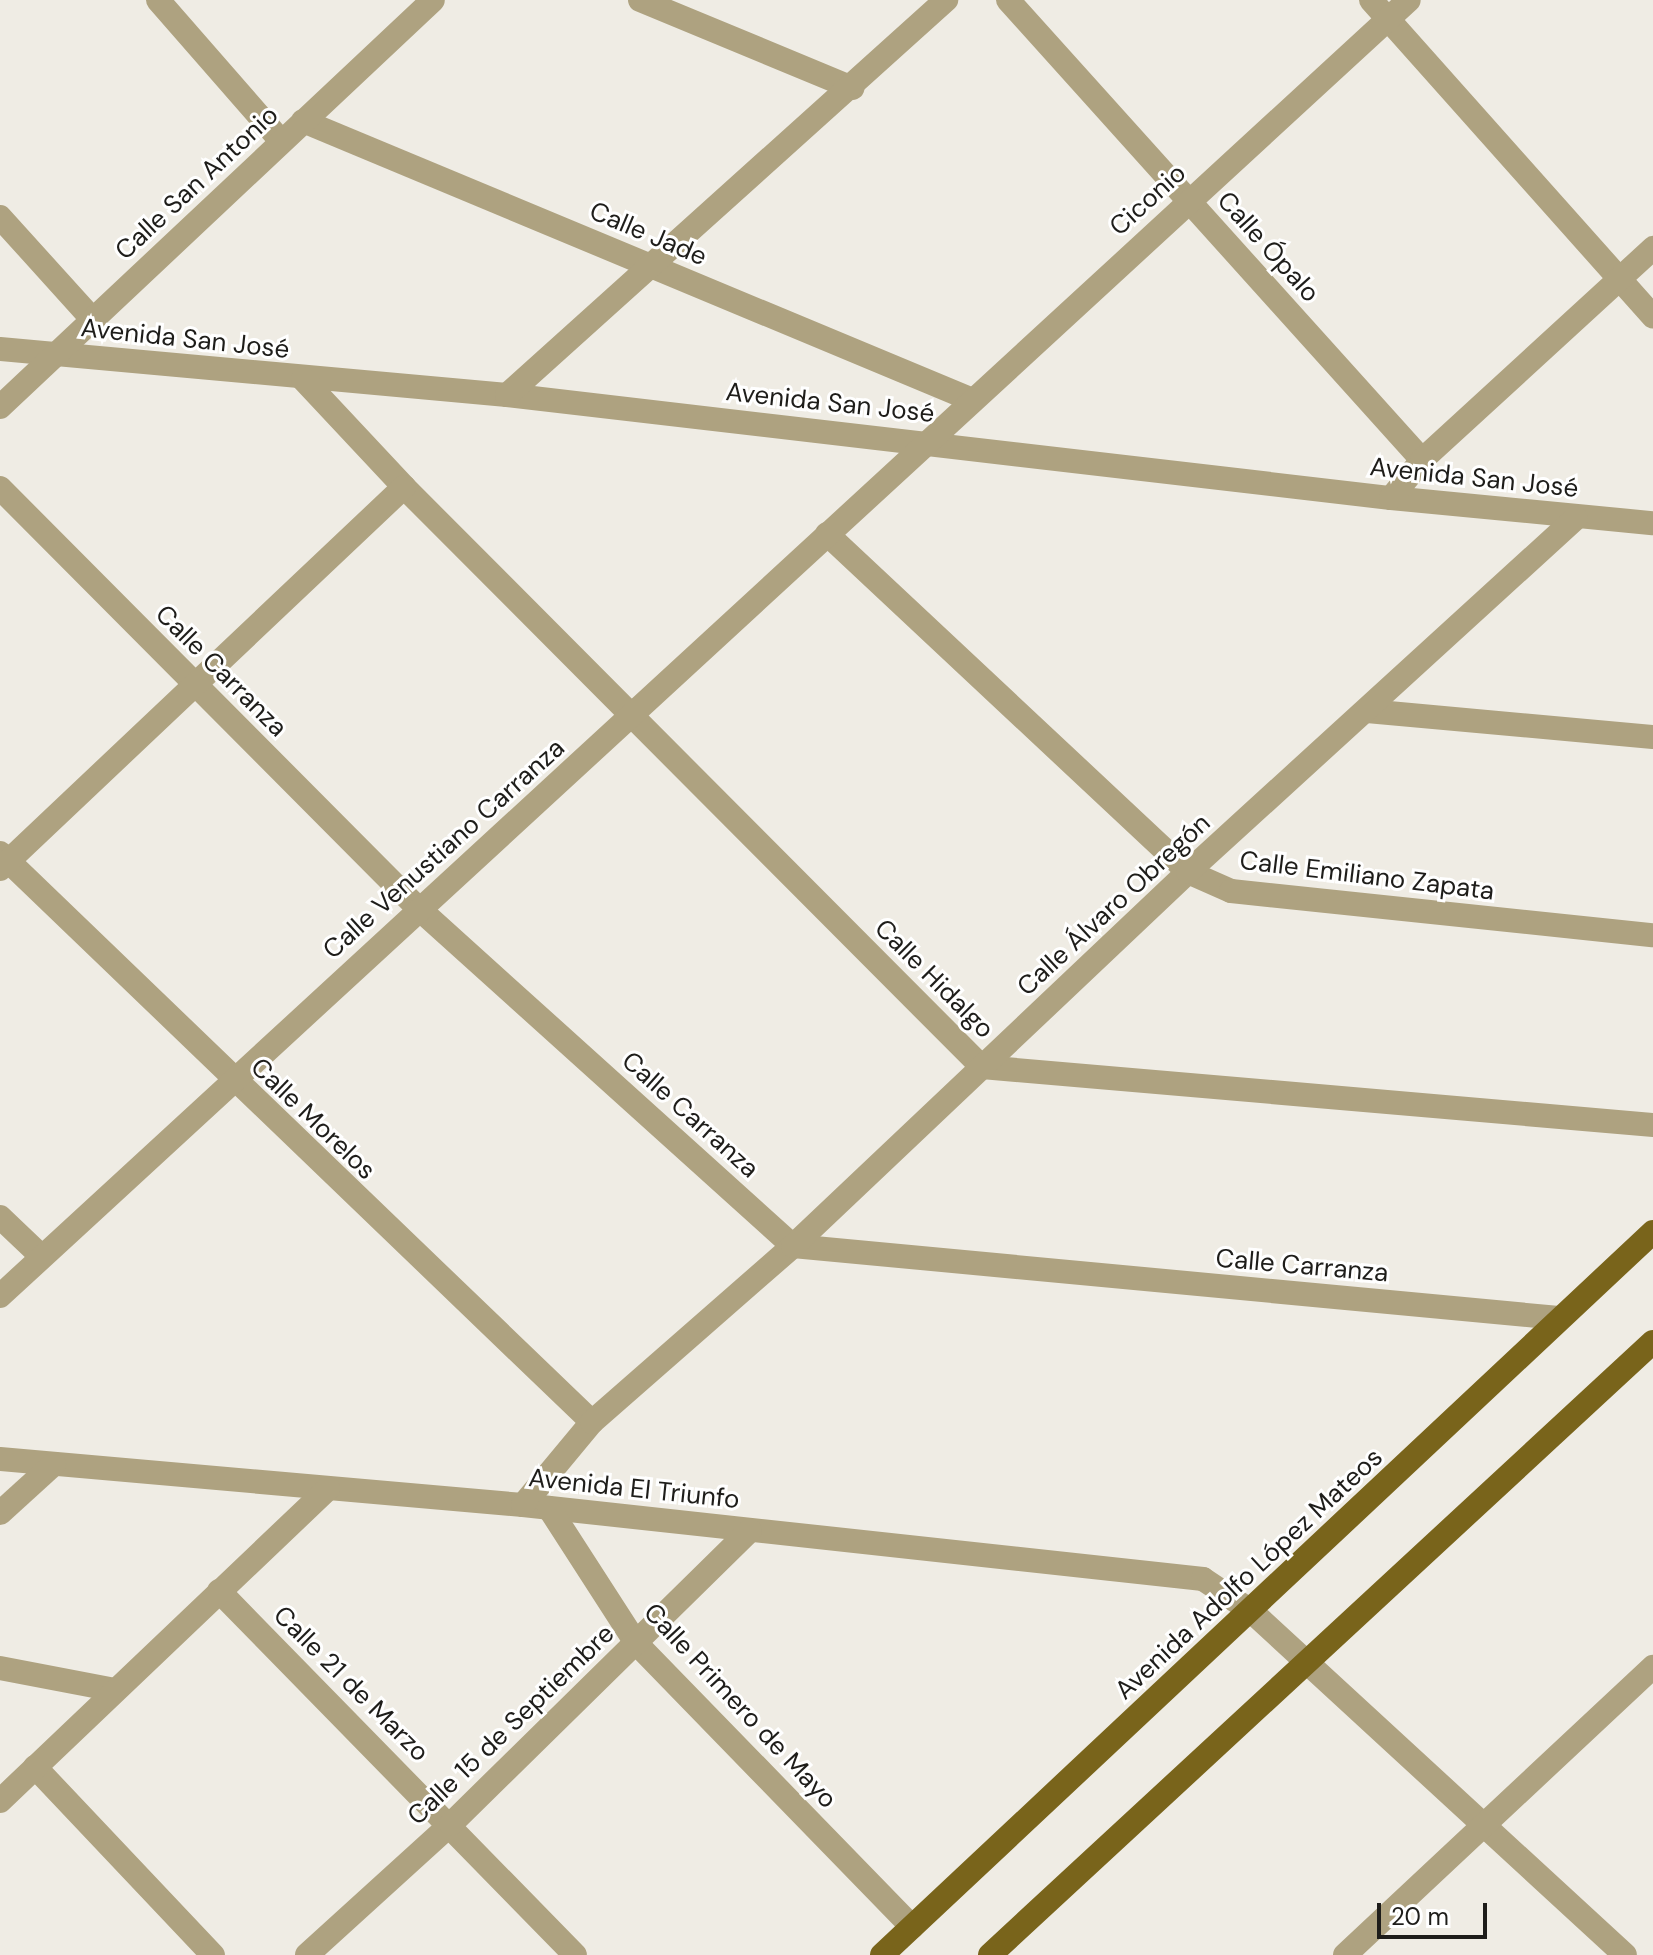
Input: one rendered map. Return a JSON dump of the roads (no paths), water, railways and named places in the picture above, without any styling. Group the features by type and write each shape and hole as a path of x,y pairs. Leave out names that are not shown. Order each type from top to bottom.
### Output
{"main road":[{"name":"Avenida Adolfo López Mateos","path":"882,1955 1653,1232"},
{"path":"990,1955 1305,1660 1653,1342"}],"street":[{"path":"158,0 281,141"},
{"name":"Calle San Antonio","path":"0,407 433,0"},
{"path":"640,0 852,88"},
{"path":"507,395 648,264 852,88 946,0"},
{"name":"Calle Ópalo","path":"1008,0 1422,460"},
{"path":"1371,0 1653,316"},
{"name":"Ciconio","path":"925,442 1409,0"},
{"name":"Calle Jade","path":"303,121 970,399"},
{"path":"0,217 93,320"},
{"path":"1391,498 1422,460 1653,248"},
{"name":"Avenida San José","path":"0,349 303,379 507,395 1391,498 1653,523"},
{"name":"Calle Hidalgo","path":"303,379 404,487 634,714 982,1067 1653,1125"},
{"name":"Calle Venustiano Carranza","path":"0,1296 40,1255 234,1083 417,907 634,714 925,442"},
{"path":"3,861 404,487"},
{"name":"Calle Carranza","path":"0,488 417,907 793,1246 1559,1318"},
{"name":"Calle Álvaro Obregón","path":"523,1505 592,1422 793,1246 1188,872 1576,518"},
{"name":"Calle Emiliano Zapata","path":"827,534 1188,872 1231,891 1653,935"},
{"path":"1367,711 1653,737"},
{"name":"Calle Morelos","path":"3,861 592,1422"},
{"path":"0,1217 40,1255"},
{"name":"Avenida El Triunfo","path":"0,1459 523,1505 1203,1579 1251,1611 1625,1955"},
{"path":"0,1513 54,1464"},
{"path":"0,1801 328,1489"},
{"name":"Calle Primero de Mayo","path":"549,1508 636,1643 912,1927"},
{"name":"Calle 15 de Septiembre","path":"307,1955 451,1824 750,1530"},
{"name":"Calle 21 de Marzo","path":"219,1591 451,1824 575,1955"},
{"path":"1345,1955 1653,1667"},
{"path":"0,1668 115,1690"},
{"path":"35,1767 213,1955"}]}
